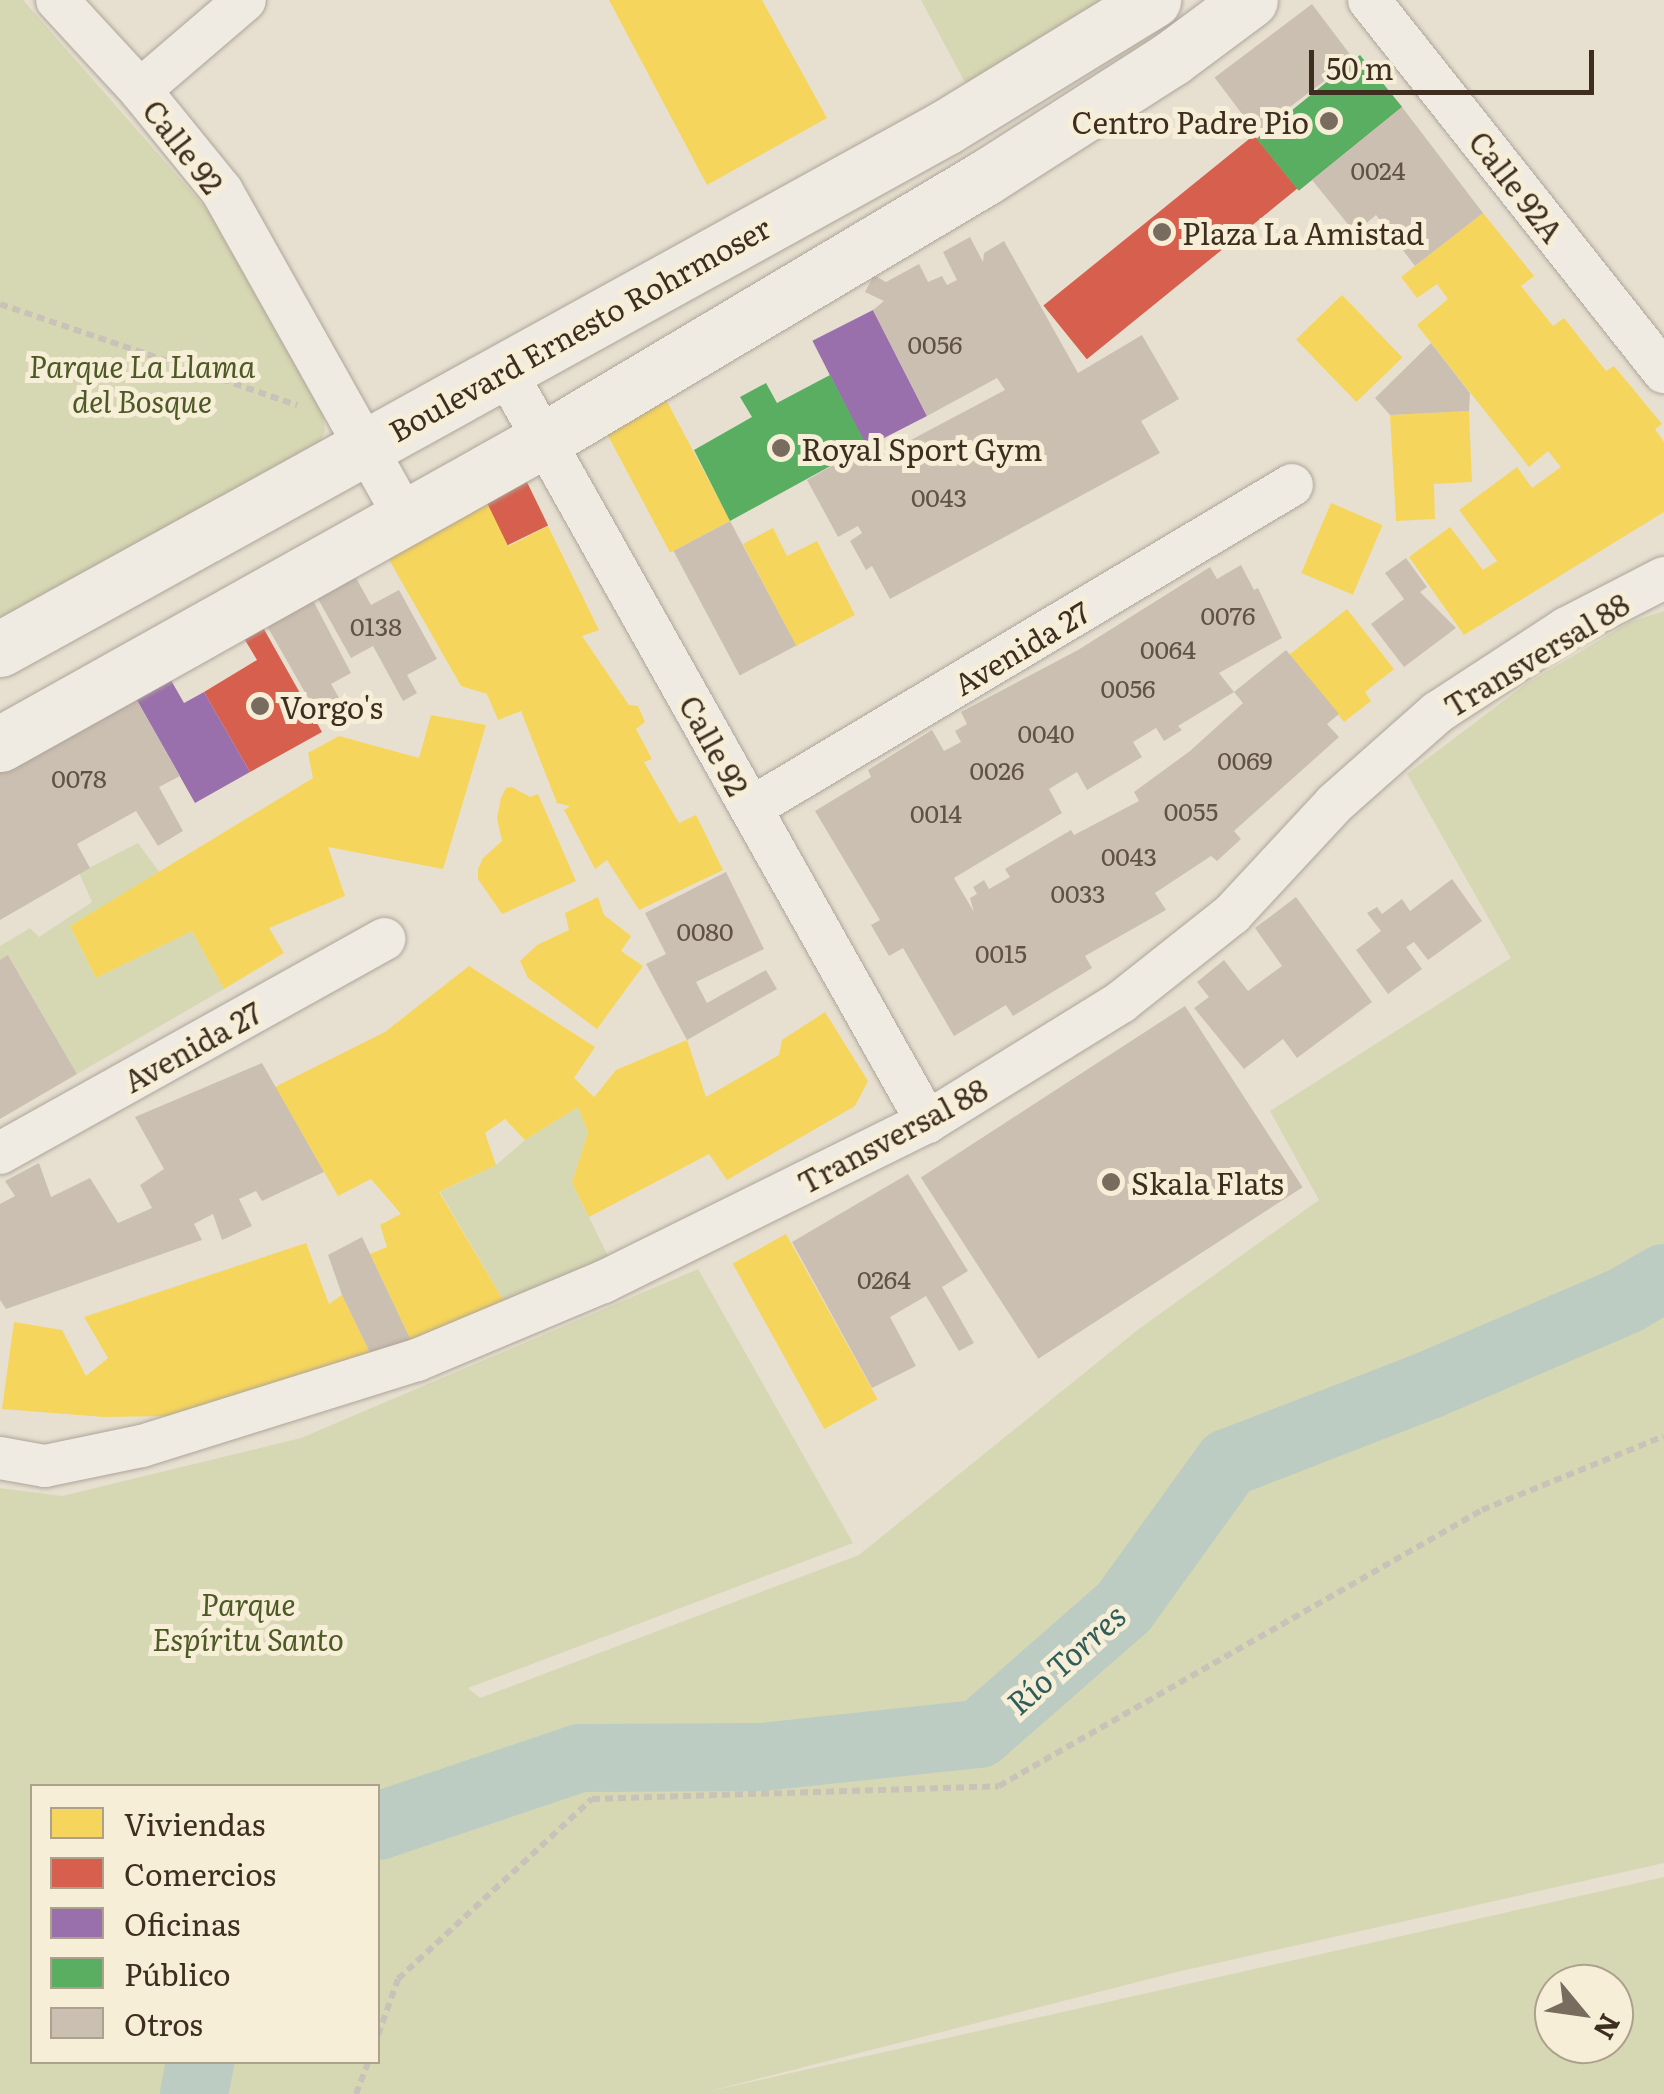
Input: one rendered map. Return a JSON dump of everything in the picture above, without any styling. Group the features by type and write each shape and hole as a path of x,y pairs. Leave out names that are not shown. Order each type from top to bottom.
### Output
{"main road":[{"name":"Boulevard Ernesto Rohrmoser","path":"0,650 360,431 504,368 946,127 1154,0"},
{"path":"0,744 544,440 986,177 1172,58 1250,0"}],"street":[{"name":"Calle 92","path":"57,0 140,90 222,191 360,431 405,518"},
{"path":"140,90 244,0"},
{"name":"Calle 92A","path":"1369,0 1664,372"},
{"name":"Calle 92","path":"504,368 927,1122"},
{"name":"Avenida 27","path":"751,808 1292,485"},
{"name":"Transversal 88","path":"0,1458 46,1466 142,1446 417,1360 603,1282 927,1122 1121,1002 1218,925 1335,802 1438,712 1567,628 1664,578"},
{"name":"Avenida 27","path":"0,1152 384,939"}],"path":[{"path":"0,304 323,414 360,431"},
{"path":"380,2029 398,1979 592,1799 999,1786 1482,1510 1664,1436"},
{"path":"356,2094 367,2064"}],"green space":[{"name":"Parque La Llama del Bosque","path":"0,0 23,0 209,212 323,414 325,431 318,448 0,626"},
{"path":"921,0 1111,0 970,92"},
{"name":"Parque Espíritu Santo","path":"1664,611 1664,1863 1177,1972 702,2093 1664,1877 1664,2094 0,2094 0,1488 62,1496 301,1438 698,1269 853,1543 468,1688 480,1698 859,1555 1140,1328 1319,1200 1270,1111 1511,958 1407,774 1526,684 1630,622"},
{"path":"138,843 160,873 70,926 96,978 192,931 224,989 77,1074 9,956 0,960 0,946 30,928 39,937 92,902 79,873"},
{"path":"578,1107 588,1132 572,1183 612,1264 511,1313 440,1192 496,1165 525,1140"}],"building: Viviendas":[{"path":"609,0 762,0 827,118 707,185"},
{"path":"1483,213 1534,276 1521,286 1553,326 1564,318 1606,371 1614,366 1662,424 1655,429 1664,442 1664,512 1464,635 1409,557 1450,527 1483,570 1497,561 1459,510 1517,467 1532,488 1561,467 1548,451 1529,467 1417,325 1448,299 1437,284 1417,298 1401,277"},
{"path":"1342,295 1402,358 1356,402 1296,339"},
{"path":"665,398 730,521 670,553 605,430"},
{"path":"1469,411 1472,482 1434,484 1435,519 1396,521 1390,415"},
{"path":"484,496 509,546 548,526 599,630 582,636 629,705 638,706 645,722 636,729 652,759 644,762 679,823 696,815 723,870 639,910 607,860 595,869 564,810 570,806 557,803 521,711 498,720 487,694 461,686 383,549"},
{"path":"1331,503 1383,525 1353,595 1301,573"},
{"path":"773,528 787,556 817,541 855,615 796,646 743,544"},
{"path":"1347,609 1394,669 1365,692 1371,701 1344,722 1289,655"},
{"path":"431,715 486,725 443,869 328,847 345,896 269,928 284,953 224,989 192,931 96,978 70,926 313,778 308,753 339,736 419,758"},
{"path":"512,787 530,797 538,794 576,881 502,914 478,879 478,869 483,858 502,841 497,818 501,798 506,788"},
{"path":"598,897 604,915 631,936 621,951 643,966 597,1029 528,978 520,961 537,945 569,930 565,913"},
{"path":"469,966 595,1047 574,1078 594,1097 616,1070 687,1040 706,1097 779,1055 782,1040 825,1012 868,1081 855,1106 727,1180 709,1154 589,1217 572,1183 588,1132 578,1107 525,1140 505,1119 485,1133 496,1165 439,1192 511,1313 415,1349 370,1254 387,1247 380,1225 401,1214 371,1179 338,1196 275,1087 385,1032"},
{"path":"786,1234 878,1399 824,1429 733,1264"},
{"path":"306,1243 329,1304 342,1295 372,1357 170,1416 104,1417 2,1409 14,1322 62,1330 86,1376 108,1358 84,1317"}],"building: Comercios":[{"name":"Plaza La Amistad","path":"1254,135 1297,189 1087,359 1043,306"},
{"path":"524,476 548,525 508,545 484,496"},
{"name":"Vorgo's","path":"261,624 322,732 250,772 204,692 257,660 242,635"}],"building: Oficinas":[{"path":"873,310 927,416 866,447 812,341"},
{"path":"164,668 184,703 204,692 250,772 195,803 130,688"}],"building: Público":[{"name":"Centro Padre Pio","path":"1360,55 1402,107 1299,191 1257,139"},
{"name":"Royal Sport Gym","path":"830,375 867,446 730,521 694,450 752,417 740,397 766,383 777,403"}],"building: Otros":[{"path":"1312,4 1354,59 1256,133 1215,77"},
{"path":"1402,107 1483,213 1415,266 1376,215 1355,233 1312,180"},
{"path":"970,237 983,262 984,253 1004,241 1078,373 1142,335 1179,399 1141,421 1160,453 890,599 872,566 866,570 850,541 862,533 858,526 838,537 807,480 867,446 875,459 1005,390 997,378 927,416 873,310 884,301 865,292 874,275 886,282 919,264 928,282 942,276 947,285 957,280 943,252"},
{"path":"1431,343 1470,393 1469,411 1390,415 1375,398"},
{"path":"730,521 796,645 740,676 673,551"},
{"path":"1406,558 1427,587 1420,592 1456,628 1404,667 1371,624 1404,599 1385,573"},
{"path":"346,560 371,605 399,590 437,659 407,675 417,693 403,701 373,646 351,658 308,581"},
{"path":"1241,565 1254,590 1258,588 1282,638 1219,673 1234,692 1286,650 1339,714 1327,724 1339,737 1234,831 1241,839 1217,861 1211,856 1155,893 1166,910 1085,956 1092,968 1013,1016 1006,1005 954,1036 903,948 889,956 871,925 880,920 815,811 871,777 868,770 932,730 944,751 961,742 955,731 967,724 961,712 1078,650 1210,567 1217,579","holes":["1234,692 1243,703 1190,751 1134,792 1139,801 1074,835 1071,830 1005,869 1010,877 989,889 984,880 973,887 977,894 970,898 974,912 954,878 1062,813 1049,789 1077,772 1087,790 1142,757 1133,742 1156,728 1164,741 1182,730 1178,726"]},
{"path":"306,587 351,673 331,684 342,703 318,715 259,612"},
{"path":"130,688 180,776 159,787 183,831 158,846 136,811 77,844 90,868 0,920 0,758"},
{"path":"726,872 764,949 696,982 707,1003 766,970 777,989 687,1040 646,964 666,954 645,913"},
{"path":"1452,879 1482,921 1428,960 1414,942 1406,947 1422,969 1388,994 1356,950 1381,931 1367,913 1377,907 1382,914 1402,899 1410,911"},
{"path":"1296,897 1372,1002 1297,1058 1283,1039 1244,1069 1194,1008 1209,997 1197,982 1224,960 1248,991 1282,966 1255,928"},
{"path":"8,955 77,1074 0,1119 0,960"},
{"name":"Skala Flats","path":"1185,1006 1303,1187 1038,1359 921,1178"},
{"path":"262,1063 324,1172 262,1201 256,1191 239,1199 252,1226 222,1240 213,1214 194,1224 202,1240 6,1309 0,1300 0,1204 15,1196 5,1181 39,1163 51,1197 90,1178 118,1223 152,1208 140,1185 164,1169 135,1117"},
{"path":"908,1174 968,1271 942,1287 974,1343 959,1351 926,1296 890,1317 916,1366 872,1388 792,1242"},
{"path":"362,1237 415,1349 372,1357 342,1295 328,1255"}],"waterway":[{"name":"Río Torres","path":"380,1825 580,1758 762,1757 979,1734 1124,1607 1228,1463 1429,1385 1626,1300 1664,1278"},
{"name":"Río Torres","path":"194,2094 200,2064"}],"place":[{"name":"Centro Padre Pio","path":"1329,121"},
{"name":"Plaza La Amistad","path":"1162,232"},
{"name":"Royal Sport Gym","path":"781,448"},
{"name":"Vorgo's","path":"260,706"},
{"name":"Skala Flats","path":"1111,1182"}]}
